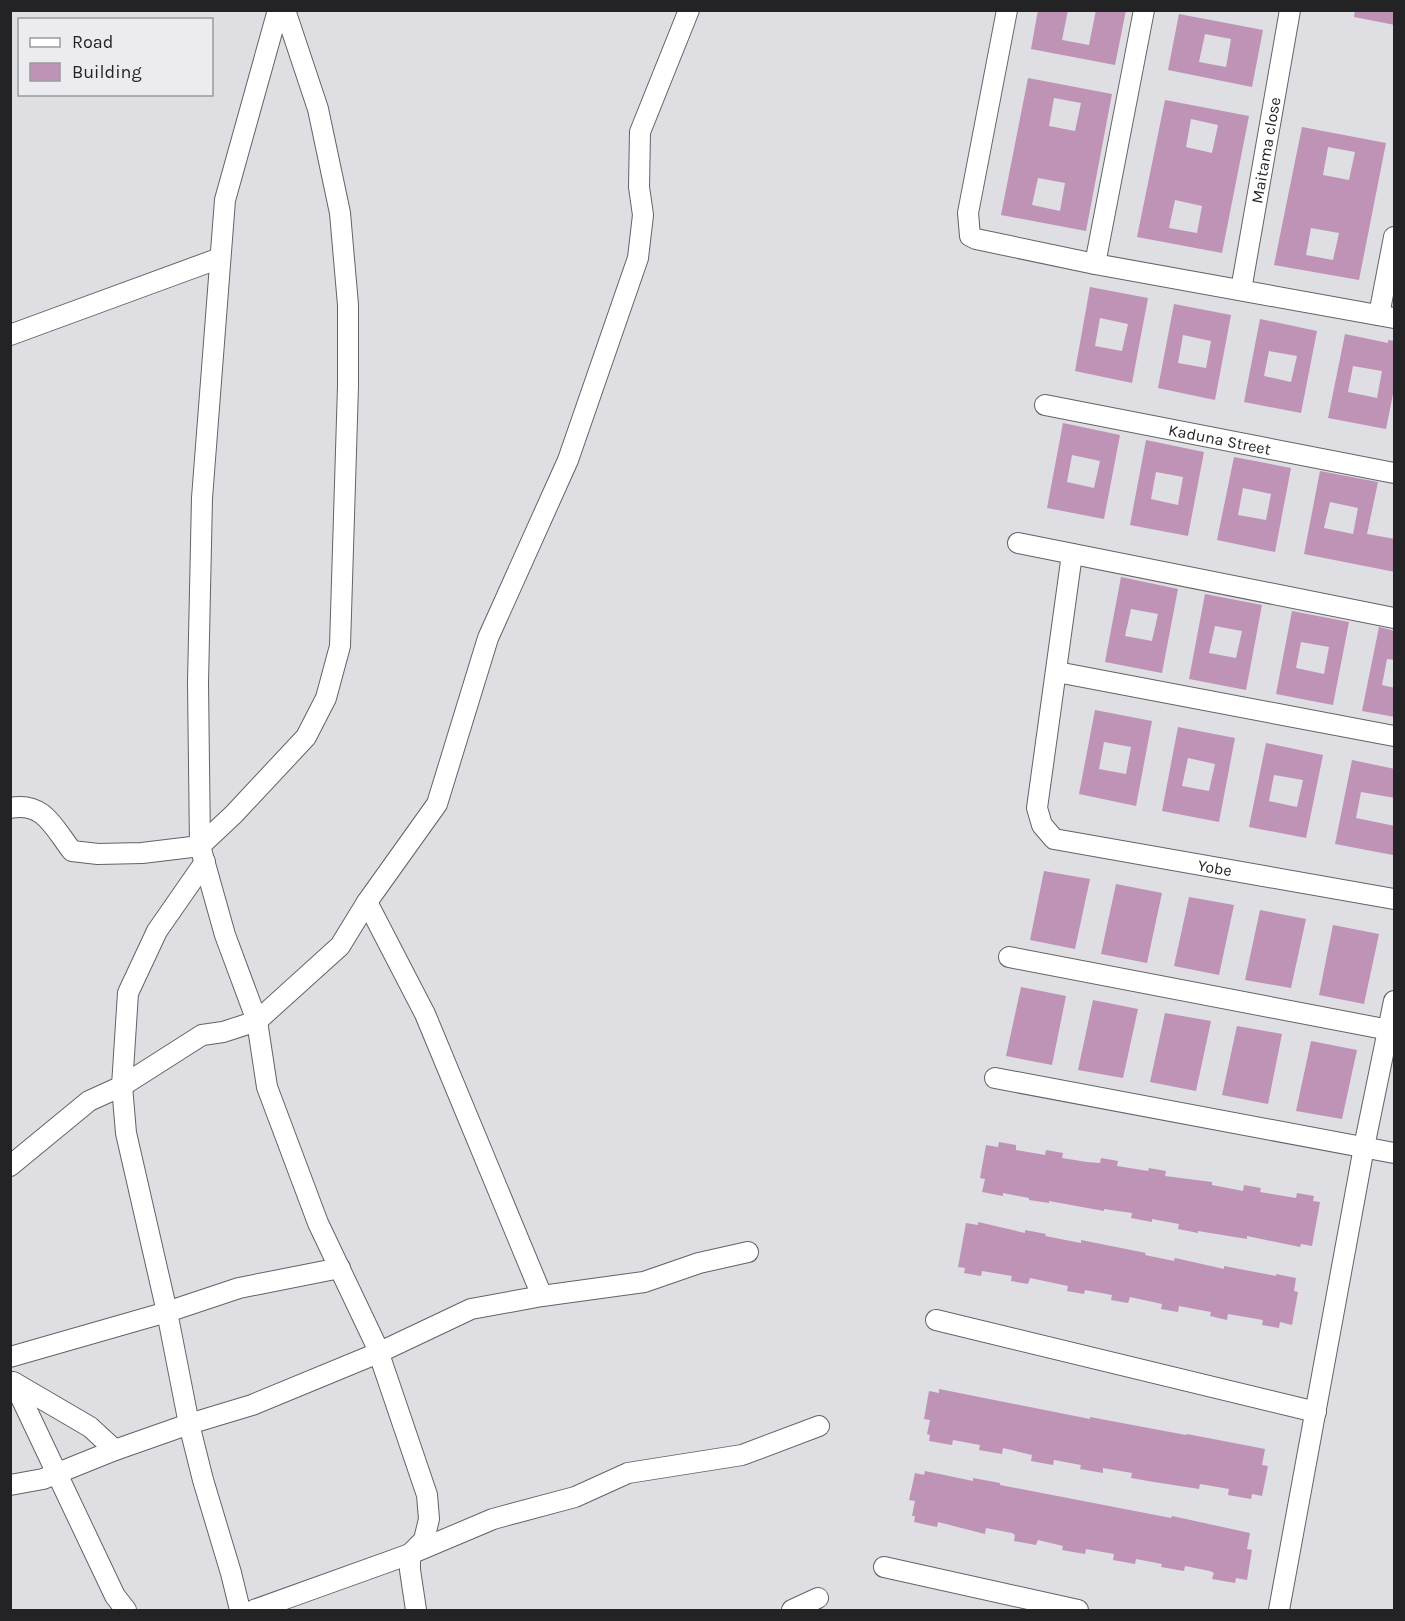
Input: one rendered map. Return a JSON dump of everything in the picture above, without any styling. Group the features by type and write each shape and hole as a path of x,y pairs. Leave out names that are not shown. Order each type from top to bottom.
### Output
{"street":[{"path":"278,10 225,200 201,498 198,683 202,854 225,935 257,1021 267,1087 318,1223 378,1353 427,1495 429,1519 424,1540 410,1554 416,1611"},
{"path":"240,1611 189,1424 167,1312 126,1133 122,1086 128,993 157,931 202,854 234,814 306,736 326,699 340,646 348,386 348,305 340,213 318,109 285,10"},
{"path":"10,1166 89,1101 122,1086 201,1035 223,1032 257,1021 340,946 367,902 437,804 488,638 568,460 638,258 644,215 639,187 640,132 689,10"},
{"path":"1007,10 968,213 970,236 1095,264 1387,316 1395,237"},
{"path":"1095,264 1144,10"},
{"name":"Maitama close","path":"1241,290 1290,10"},
{"path":"10,335 220,258"},
{"name":"Kaduna Street","path":"1045,405 1395,473"},
{"path":"1018,543 1395,618"},
{"path":"1072,554 1057,672 1395,736"},
{"name":"Yobe","path":"1057,672 1037,808 1042,825 1054,839 1395,899"},
{"path":"10,808 23,806 42,812 72,851 98,854 202,854"},
{"path":"367,902 425,1014 542,1296"},
{"path":"1009,957 1389,1030"},
{"path":"1281,1607 1364,1147 1395,1001"},
{"path":"995,1078 1395,1153"},
{"path":"10,1485 43,1479 115,1450 252,1405 378,1353 471,1309 542,1296 644,1282 699,1263 748,1252"},
{"path":"10,1357 167,1312 239,1288 340,1268"},
{"path":"936,1320 1316,1412"},
{"path":"12,1382 90,1428 115,1450"},
{"path":"12,1382 115,1596 126,1611"},
{"path":"254,1611 410,1554 493,1519 575,1497 628,1473 742,1455 819,1426"},
{"path":"884,1567 1078,1611"},
{"path":"792,1611 818,1598"}],"building":[{"path":"1038,10 1068,10 1062,40 1089,45 1096,10 1126,10 1115,65 1031,49"},
{"path":"1355,10 1395,10 1395,25 1354,17"},
{"path":"1179,14 1263,30 1252,87 1168,70","holes":["1205,34 1231,39 1226,67 1199,62"]},
{"path":"1028,78 1112,94 1086,231 1001,215","holes":["1054,98 1081,103 1075,131 1049,126","1038,178 1065,183 1060,211 1032,205"]},
{"path":"1165,100 1249,116 1222,253 1137,237","holes":["1191,119 1218,125 1212,153 1186,147","1175,200 1202,206 1197,233 1169,228"]},
{"path":"1302,127 1386,143 1359,280 1274,265","holes":["1328,147 1355,152 1349,180 1323,175","1311,228 1339,233 1333,260 1306,255"]},
{"path":"1090,287 1148,298 1132,383 1075,371","holes":["1100,318 1128,324 1122,351 1095,346"]},
{"path":"1174,304 1231,315 1215,400 1158,388","holes":["1183,335 1211,341 1206,368 1178,363"]},
{"path":"1260,319 1317,331 1301,413 1244,402","holes":["1269,351 1297,356 1291,382 1264,376"]},
{"path":"1345,334 1388,343 1388,340 1395,341 1395,384 1386,429 1328,418","holes":["1353,366 1382,371 1377,398 1348,392"]},
{"path":"1063,423 1120,435 1104,519 1047,508","holes":["1072,455 1100,461 1094,488 1067,482"]},
{"path":"1146,440 1204,452 1188,536 1130,525","holes":["1156,472 1183,477 1178,505 1151,499"]},
{"path":"1234,457 1291,468 1275,552 1217,540","holes":["1243,488 1271,494 1266,520 1238,515"]},
{"path":"1320,471 1378,482 1367,534 1395,539 1395,572 1304,554","holes":["1330,502 1358,508 1353,534 1324,528"]},
{"path":"1121,577 1178,589 1162,673 1105,662","holes":["1131,609 1158,614 1152,641 1125,636"]},
{"path":"1205,594 1262,605 1246,690 1189,679","holes":["1215,626 1242,631 1236,658 1209,653"]},
{"path":"1292,611 1349,622 1333,705 1276,694","holes":["1301,642 1329,647 1324,674 1296,668"]},
{"path":"1379,627 1395,631 1395,660 1387,659 1382,685 1395,688 1395,717 1362,711"},
{"path":"1095,710 1152,721 1136,806 1079,794","holes":["1104,742 1131,747 1126,774 1099,769"]},
{"path":"1178,727 1235,738 1219,822 1162,811","holes":["1188,758 1215,764 1209,791 1182,786"]},
{"path":"1266,743 1323,755 1306,838 1249,827","holes":["1274,775 1303,780 1297,807 1269,801"]},
{"path":"1352,760 1395,769 1395,798 1361,792 1356,818 1395,826 1393,855 1335,844"},
{"path":"1044,871 1090,879 1075,949 1030,940"},
{"path":"1116,884 1162,893 1147,963 1101,954"},
{"path":"1189,897 1234,905 1219,975 1174,966"},
{"path":"1260,910 1306,919 1291,988 1245,980"},
{"path":"1333,925 1379,934 1364,1004 1319,995"},
{"path":"1021,987 1066,996 1052,1065 1006,1056"},
{"path":"1093,1000 1138,1009 1123,1078 1078,1070"},
{"path":"1165,1013 1211,1021 1196,1091 1150,1082"},
{"path":"1237,1026 1282,1034 1268,1104 1222,1095"},
{"path":"1311,1041 1357,1050 1342,1119 1296,1111"},
{"path":"999,1142 1016,1145 1016,1150 1045,1155 1046,1150 1063,1153 1062,1158 1087,1162 1100,1163 1101,1158 1118,1161 1117,1166 1148,1171 1149,1168 1166,1171 1165,1176 1212,1182 1212,1185 1243,1191 1244,1185 1261,1188 1260,1192 1296,1198 1297,1193 1314,1196 1313,1201 1320,1202 1312,1246 1301,1244 1300,1247 1247,1236 1247,1239 1198,1231 1198,1233 1178,1229 1179,1224 1131,1218 1132,1213 1029,1200 1029,1198 1003,1193 1003,1196 982,1192 985,1179 980,1178 986,1145 998,1147"},
{"path":"978,1222 1025,1233 1025,1230 1046,1234 1045,1236 1081,1243 1081,1240 1174,1261 1175,1258 1224,1269 1224,1266 1296,1278 1294,1291 1298,1292 1292,1325 1280,1322 1279,1328 1262,1325 1263,1320 1228,1314 1227,1320 1210,1316 1211,1312 1179,1306 1178,1312 1161,1309 1162,1304 1130,1297 1128,1303 1111,1300 1112,1295 1085,1290 1084,1294 1067,1291 1068,1286 1030,1278 1028,1284 1011,1281 1012,1276 982,1271 981,1276 964,1273 965,1268 958,1267 966,1223 978,1225"},
{"path":"939,1389 1090,1419 1090,1417 1265,1449 1262,1465 1268,1466 1262,1496 1252,1494 1251,1499 1228,1495 1229,1489 1200,1484 1199,1489 1154,1482 1131,1478 1132,1473 1103,1468 1103,1473 1080,1469 1081,1465 1054,1460 1053,1465 1031,1461 1032,1455 1003,1448 1002,1454 979,1450 980,1445 953,1440 952,1445 929,1441 930,1435 927,1434 930,1420 924,1419 929,1391 939,1393"},
{"path":"925,1471 973,1481 973,1478 1000,1483 1000,1485 1171,1518 1172,1516 1250,1533 1247,1549 1252,1550 1247,1580 1236,1578 1235,1583 1212,1579 1214,1573 1210,1571 1185,1566 1184,1571 1136,1559 1135,1564 1113,1560 1114,1554 1086,1549 1085,1554 1062,1550 1063,1546 1038,1540 1036,1545 1014,1541 1015,1535 1012,1533 986,1528 985,1534 938,1522 937,1527 914,1522 915,1516 912,1516 915,1501 909,1500 915,1473 924,1475"}]}
